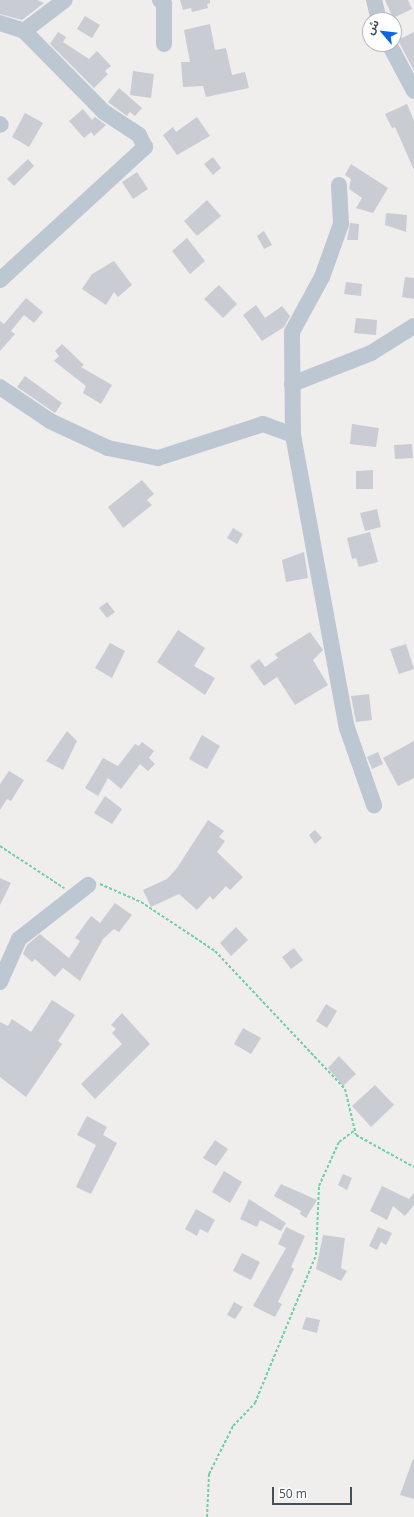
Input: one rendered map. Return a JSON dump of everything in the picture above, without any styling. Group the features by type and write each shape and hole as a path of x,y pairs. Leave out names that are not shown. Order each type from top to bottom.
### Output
{"street":[{"path":"24,31 65,0"},
{"path":"160,0 164,4 164,44"},
{"path":"374,0 377,12"},
{"path":"0,23 24,31 104,112 139,135 145,147 0,280"},
{"path":"393,52 414,90"},
{"path":"339,185 341,224 322,278 292,332 293,435 347,728 374,804"},
{"path":"292,384 371,353 414,326"},
{"path":"0,387 50,421 108,448 158,458 263,424 293,435"},
{"path":"0,982 19,939 88,885"}],"path":[{"path":"0,846 64,888 102,884 141,902 215,951 345,1089 356,1135 414,1168"},
{"path":"207,1517 209,1474 233,1426 255,1402 316,1254 319,1186 339,1142 355,1130"}],"building":[{"path":"0,0 37,0 44,3 22,20 0,14"},
{"path":"180,0 210,0 210,3 207,4 208,8 192,12 191,8 183,10"},
{"path":"385,0 408,0 412,9 402,14 402,12 390,12"},
{"path":"85,16 100,25 92,38 77,29"},
{"path":"210,24 215,50 226,48 232,75 245,72 249,88 206,97 203,86 183,87 181,62 190,62 184,30"},
{"path":"58,32 66,37 63,42 89,59 97,51 111,66 105,71 108,74 94,88 50,44"},
{"path":"414,32 414,71 402,48 402,38"},
{"path":"133,71 154,74 151,98 130,95"},
{"path":"119,88 142,108 135,116 130,112 127,116 108,102"},
{"path":"407,104 414,121 414,170 395,127 392,128 385,114"},
{"path":"83,109 92,120 95,117 106,125 94,136 91,132 84,138 69,121"},
{"path":"25,113 43,123 29,147 12,137"},
{"path":"197,117 210,136 177,155 163,135 173,127 176,132"},
{"path":"213,157 221,168 213,175 204,164"},
{"path":"28,159 34,166 14,186 7,179"},
{"path":"351,164 388,188 373,213 356,208 362,198 349,189 351,179 345,175"},
{"path":"137,172 148,189 133,199 122,182"},
{"path":"207,200 221,216 197,236 184,221"},
{"path":"386,213 407,215 406,232 385,225"},
{"path":"350,223 359,224 358,240 347,240"},
{"path":"264,231 272,245 264,249 257,236"},
{"path":"187,238 205,261 190,274 172,251"},
{"path":"114,261 132,285 118,297 114,292 106,305 82,289 92,274"},
{"path":"405,277 414,278 414,299 402,297"},
{"path":"346,282 362,284 361,296 344,294"},
{"path":"219,285 237,304 223,318 204,299"},
{"path":"26,298 43,312 34,323 24,315 11,331 15,334 0,351 0,321 4,324"},
{"path":"256,305 265,318 282,306 290,316 284,327 262,341 243,315"},
{"path":"356,318 377,320 376,335 354,333"},
{"path":"62,344 84,365 81,367 112,385 101,404 83,393 86,386 54,361 59,356 55,351"},
{"path":"25,376 62,403 55,413 17,387"},
{"path":"352,424 379,428 376,447 350,444"},
{"path":"412,444 413,458 395,459 394,445"},
{"path":"373,470 373,489 356,489 356,471"},
{"path":"142,480 154,494 147,500 152,505 123,528 108,507"},
{"path":"377,509 381,527 365,531 360,513"},
{"path":"233,528 243,534 237,544 227,538"},
{"path":"370,532 378,562 359,567 356,558 352,559 347,538"},
{"path":"304,552 308,578 286,582 282,560"},
{"path":"107,602 115,612 107,618 99,608"},
{"path":"178,630 205,648 194,666 215,678 205,695 157,662"},
{"path":"310,632 323,650 313,660 328,685 295,705 277,677 264,686 250,666 259,659 265,667 278,658 275,654"},
{"path":"110,643 125,651 112,678 95,668"},
{"path":"406,644 414,669 399,674 390,649"},
{"path":"369,694 372,720 356,722 351,696"},
{"path":"67,731 77,741 63,770 46,761"},
{"path":"202,735 220,746 207,769 189,759"},
{"path":"414,741 414,778 398,786 383,758"},
{"path":"142,742 154,751 149,758 155,764 148,771 140,764 121,789 108,778 98,796 85,788 103,758 118,766 135,744 139,746"},
{"path":"378,752 383,764 372,769 367,757"},
{"path":"9,771 24,780 11,801 7,799 0,810 0,784"},
{"path":"105,796 122,809 112,824 94,813"},
{"path":"208,820 224,831 219,837 225,841 217,852 243,877 230,890 226,886 213,900 210,896 197,910 179,894 151,907 143,890 167,879 177,868"},
{"path":"315,830 322,838 315,844 309,835"},
{"path":"0,878 11,883 0,905"},
{"path":"115,903 132,915 119,932 114,929 103,939 80,981 63,968 55,977 35,959 32,962 23,954 27,945 40,934 69,958 80,941 75,938 91,916 100,923"},
{"path":"236,927 248,940 231,956 220,943"},
{"path":"294,948 303,960 291,969 282,957"},
{"path":"52,1000 75,1015 58,1041 62,1044 26,1097 0,1077 0,1022 8,1026 12,1019 31,1032"},
{"path":"326,1004 337,1011 327,1028 316,1021"},
{"path":"122,1013 150,1044 95,1099 81,1084 122,1044 112,1033 116,1029 111,1025"},
{"path":"243,1028 261,1038 251,1054 234,1044"},
{"path":"339,1056 356,1074 343,1086 328,1068"},
{"path":"375,1085 394,1105 371,1127 352,1106"},
{"path":"87,1116 107,1127 103,1135 117,1143 91,1194 76,1187 96,1145 77,1135"},
{"path":"215,1140 228,1149 216,1166 203,1158"},
{"path":"224,1171 242,1182 230,1203 212,1192"},
{"path":"343,1174 352,1178 347,1190 338,1185"},
{"path":"281,1184 317,1200 306,1218 300,1214 301,1211 274,1196"},
{"path":"382,1186 409,1199 414,1193 414,1205 405,1216 393,1206 387,1220 370,1211"},
{"path":"249,1199 286,1223 281,1231 260,1220 257,1227 240,1219"},
{"path":"196,1209 215,1220 208,1233 200,1229 197,1236 185,1229"},
{"path":"286,1227 305,1236 291,1267 294,1269 278,1302 282,1304 275,1317 253,1306 286,1248 278,1244"},
{"path":"378,1227 392,1233 386,1245 381,1242 377,1250 369,1246"},
{"path":"323,1235 345,1238 341,1268 347,1271 341,1281 316,1269"},
{"path":"242,1253 260,1262 251,1280 233,1271"},
{"path":"234,1302 243,1307 235,1319 227,1315"},
{"path":"306,1317 320,1320 317,1333 302,1329"},
{"path":"413,1459 414,1460 414,1499 400,1495"}]}
